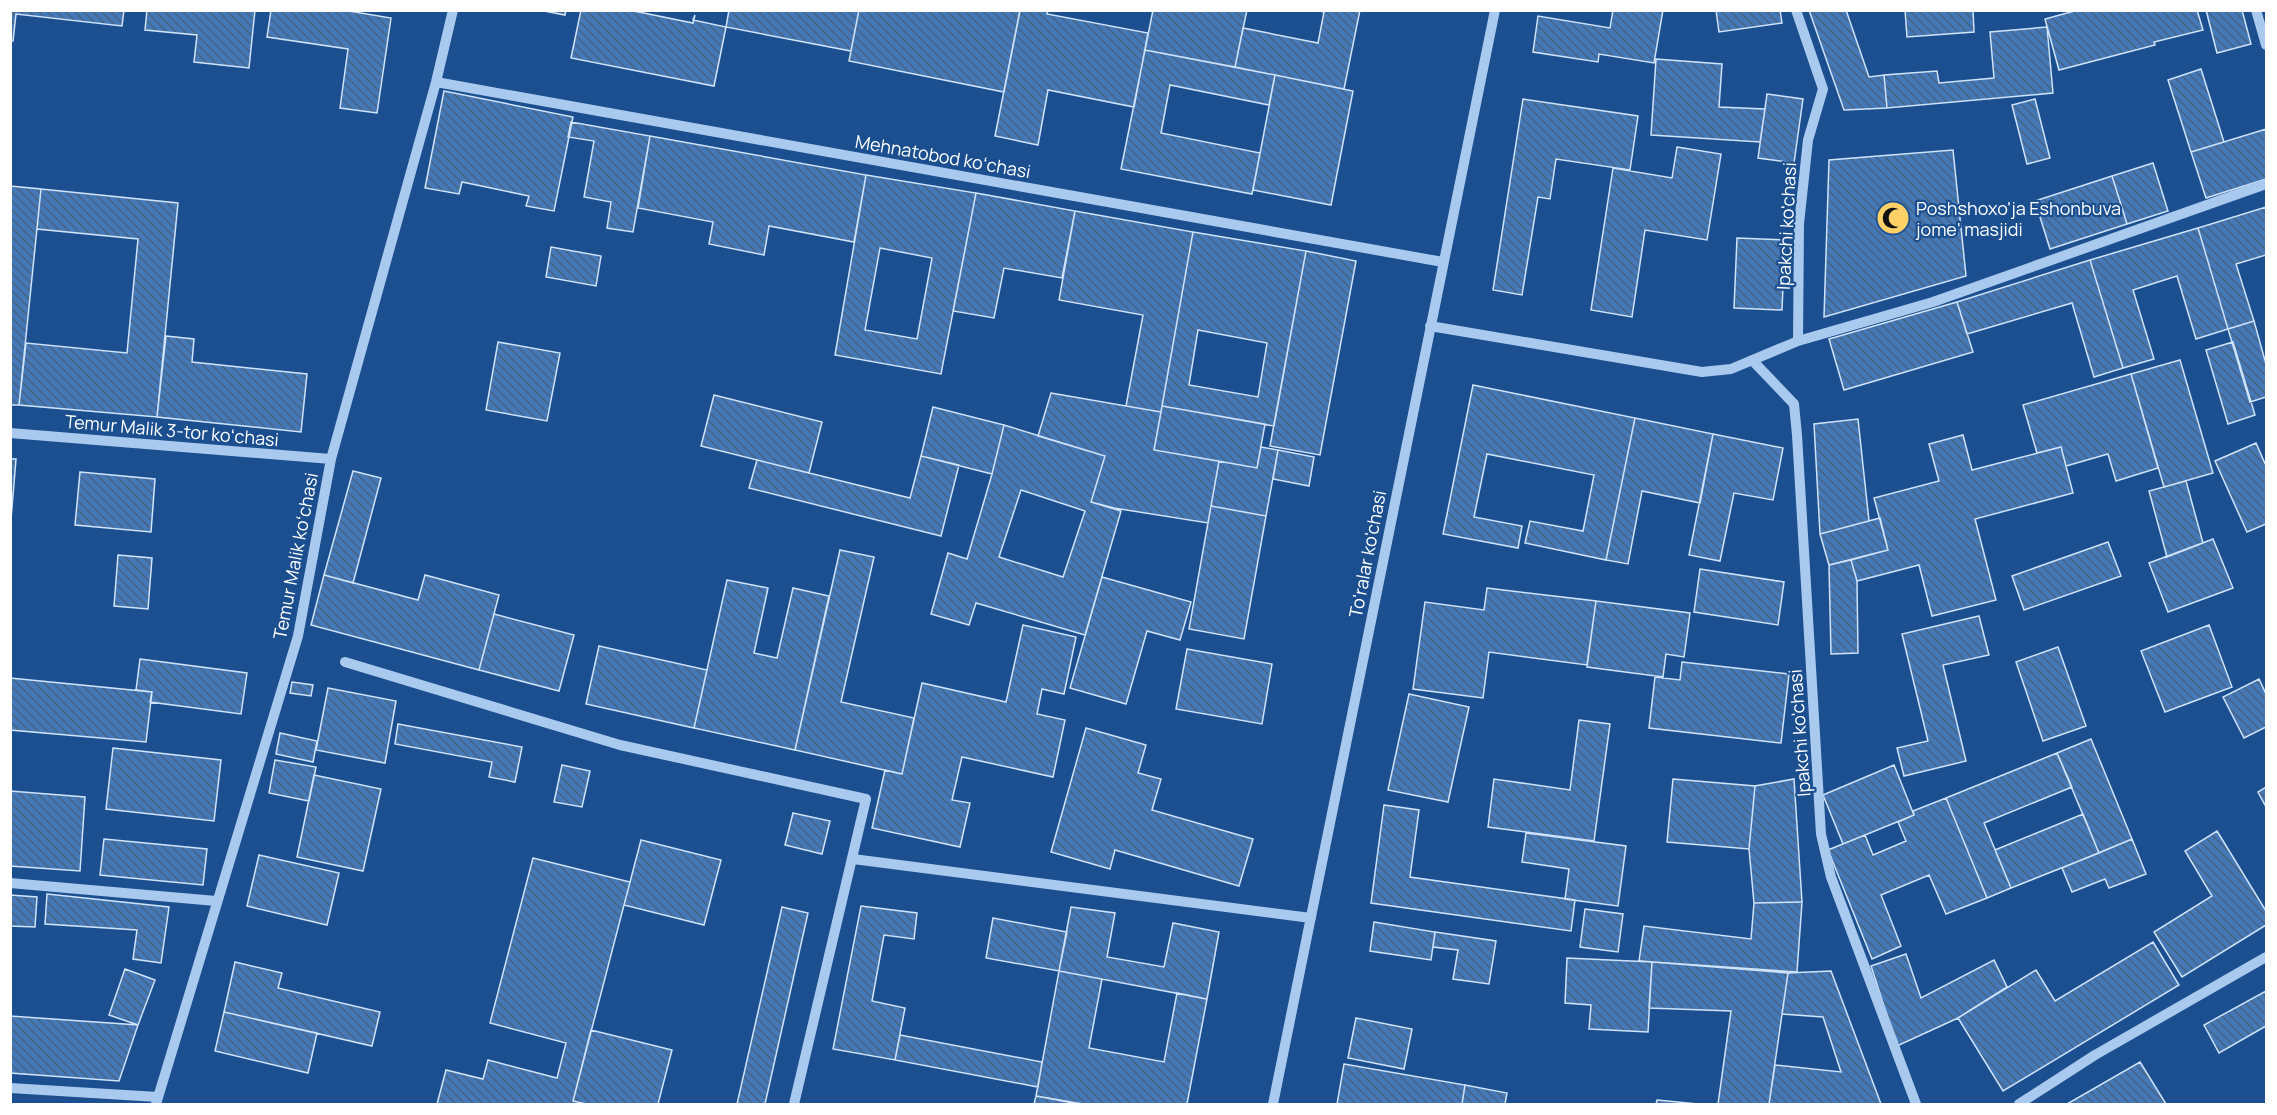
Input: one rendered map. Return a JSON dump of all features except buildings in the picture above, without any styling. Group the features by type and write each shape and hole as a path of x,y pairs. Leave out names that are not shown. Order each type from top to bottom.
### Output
{"street":[{"name":"Temur Malik koʻchasi","path":"157,1101 298,636 331,459 436,82 453,10"},
{"name":"To'ralar ko'chasi","path":"1274,1104 1495,10"},
{"name":"Ipakchi ko'chasi","path":"1796,10 1823,89 1808,140 1800,214 1798,341"},
{"path":"2256,10 2266,45"},
{"name":"Mehnatobod koʻchasi","path":"436,82 1443,262"},
{"path":"1430,326 1702,372 1731,369 1798,341 1933,302 2266,184"},
{"name":"Ipakchi ko'chasi","path":"1752,360 1794,404 1821,834 1831,877 1916,1104"},
{"name":"Temur Malik 3-tor koʻchasi","path":"10,433 331,459"},
{"path":"345,662 620,745 866,799 794,1104"},
{"path":"853,860 1311,918"},
{"path":"10,883 216,901"},
{"path":"2019,1104 2095,1055 2266,957"},
{"path":"10,1088 157,1101"}],"place":[{"name":"Poshshoxo'ja Eshonbuva jome' masjidi","path":"1893,218"}]}
